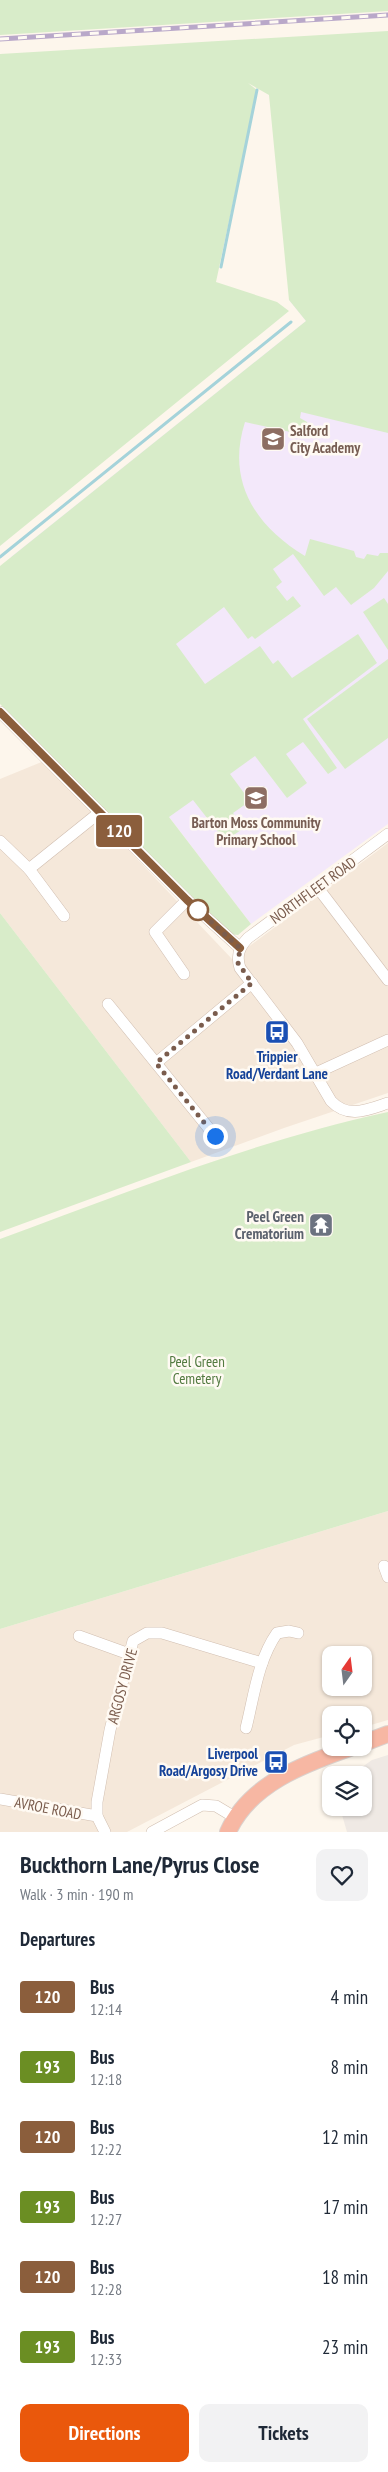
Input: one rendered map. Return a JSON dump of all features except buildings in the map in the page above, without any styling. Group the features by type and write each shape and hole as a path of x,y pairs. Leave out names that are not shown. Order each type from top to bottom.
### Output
{"highway":[{"path":"372,1740 388,1734"},
{"path":"232,1825 258,1792 275,1780 331,1756"}],"street":[{"path":"0,712 187,900 240,948 238,963 297,1043 331,1100 342,1110 361,1112 388,1103"},
{"path":"29,869 100,812"},
{"name":"NORTHFLEET ROAD","path":"240,948 248,938 318,888 388,834"},
{"path":"0,841 29,869 64,916"},
{"path":"318,888 388,980"},
{"path":"184,974 155,932 187,900"},
{"path":"156,1063 252,983"},
{"path":"108,1004 215,1136"},
{"path":"316,1073 388,1040"},
{"path":"246,1728 262,1662 277,1633 289,1631 298,1633"},
{"name":"ARGOSY DRIVE","path":"104,1832 97,1816 97,1802 110,1730 133,1642 147,1633 162,1633 262,1662"},
{"path":"79,1636 129,1654"},
{"name":"AVROE ROAD","path":"0,1799 97,1816"},
{"path":"152,1832 202,1805 216,1806 232,1825"}],"shaded area":[{"name":"Salford City Academy","path":"388,87 388,824 251,924 140,779 11,557 306,321 289,300"},
{"path":"44,761 232,959 388,843 388,1093 191,1162 0,913 0,779"},
{"path":"388,1511 388,1720 372,1725 372,1706 322,1706 322,1737 294,1745 127,1832 0,1832 0,1629"},
{"path":"388,1755 388,1832 347,1832 342,1816 372,1816 372,1766 364,1766 372,1760"}],"green space":[{"path":"0,0 388,0 388,11 0,35"},
{"path":"388,31 388,433 301,412 300,418 307,422 309,430 304,435 245,422 240,443 239,464 242,482 249,500 259,516 287,544 305,556 310,539 354,551 356,557 364,559 367,554 378,556 380,553 388,553 388,571 374,588 351,605 336,587 324,596 293,554 273,569 282,582 276,587 287,601 293,596 301,606 255,639 252,636 248,639 224,607 176,644 205,684 260,646 273,664 278,660 292,678 358,634 377,663 303,719 337,768 328,774 303,742 286,754 307,783 287,798 255,756 230,774 250,801 233,813 238,820 234,822 241,830 225,841 193,800 169,817 251,924 238,935 229,934 0,704 0,566 306,321 289,300 269,95 248,83 257,90 216,282 277,302 289,311 0,546 0,54"},
{"path":"384,598 388,604 388,650 363,612"},
{"path":"388,659 388,738 345,769 307,719"},
{"path":"0,913 191,1162 0,1232"},
{"name":"Peel Green Cemetery","path":"388,1112 388,1511 0,1629 0,1239 240,1153 289,1137"}],"waterway":[{"path":"221,267 257,90"},
{"path":"0,557 291,322"}],"railway":[{"path":"0,39 388,15"}],"bus line":[{"name":"120","path":"0,712 187,900 240,948"}],"place":[{"name":"Salford City Academy","path":"273,439"},
{"name":"Barton Moss Community Primary School","path":"256,798"},
{"name":"Trippier Road/Verdant Lane","path":"277,1032"},
{"name":"Peel Green Crematorium","path":"321,1225"},
{"name":"Liverpool Road/Argosy Drive","path":"276,1762"}],"route":[{"path":"198,910 240,948 238,963 252,983 156,1063 215,1136"}]}
